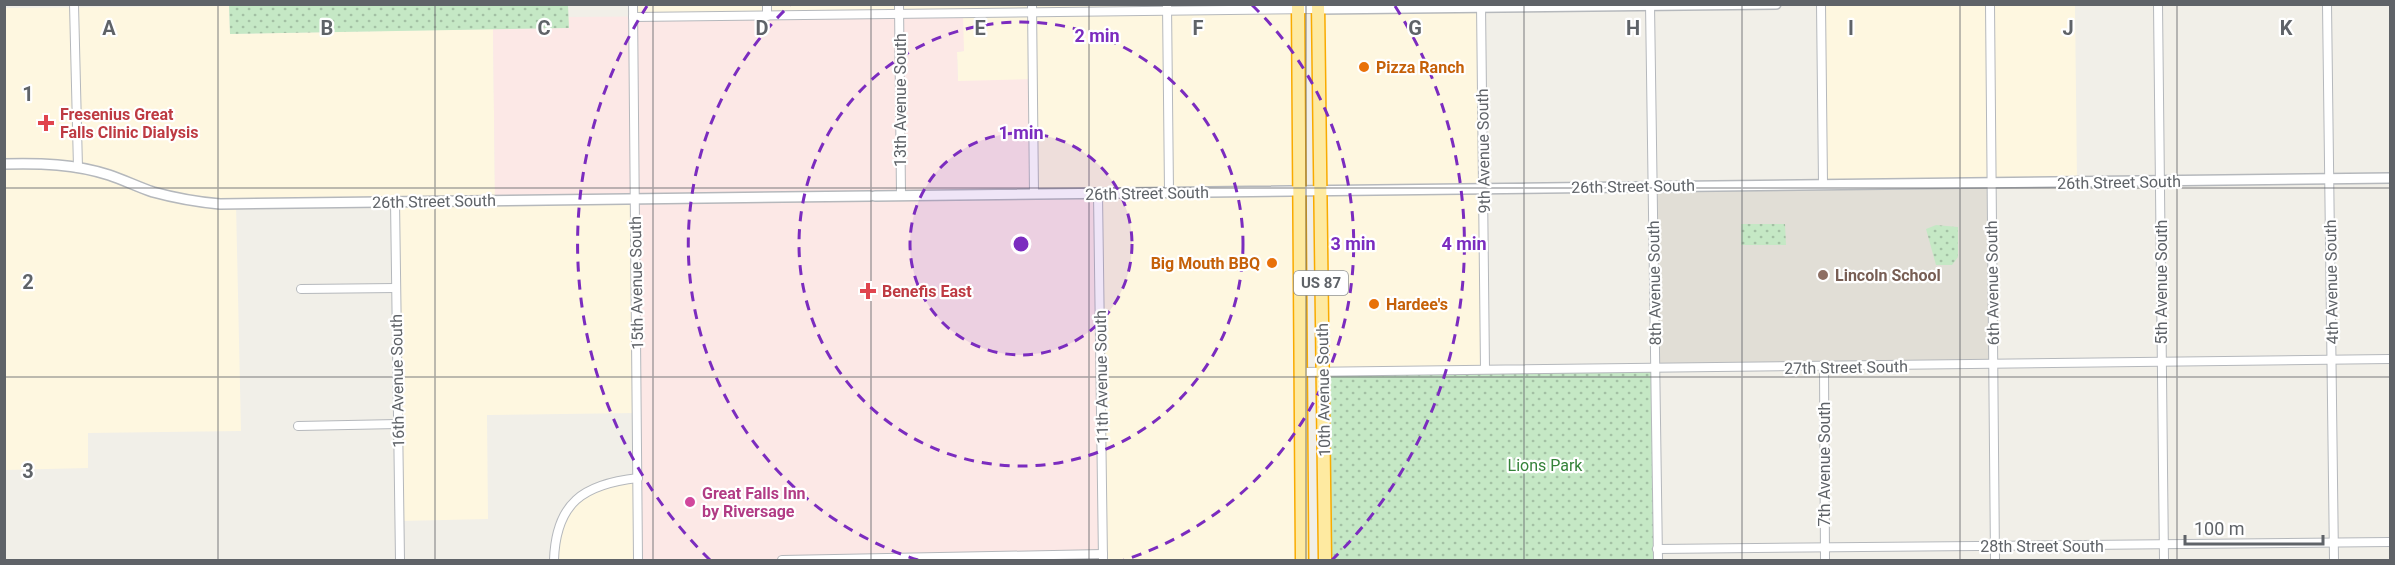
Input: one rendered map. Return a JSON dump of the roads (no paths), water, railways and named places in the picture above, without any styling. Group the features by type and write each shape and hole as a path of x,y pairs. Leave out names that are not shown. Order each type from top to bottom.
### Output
{"highway":[{"name":"10th Avenue South","path":"1298,7 1302,561"},
{"name":"10th Avenue South","path":"1318,7 1325,561"}],"street":[{"path":"74,4 78,168"},
{"name":"15th Avenue South","path":"633,4 638,561"},
{"path":"767,4 767,16"},
{"name":"13th Avenue South","path":"899,4 901,195"},
{"path":"633,17 899,15 1032,8 1776,4"},
{"path":"1821,4 1823,184"},
{"name":"6th Avenue South","path":"1990,4 1995,561"},
{"name":"5th Avenue South","path":"2158,4 2164,561"},
{"name":"4th Avenue South","path":"2327,4 2334,561"},
{"name":"8th Avenue South","path":"1650,5 1658,561"},
{"name":"9th Avenue South","path":"1481,6 1485,369"},
{"path":"1032,8 1034,194"},
{"path":"1167,8 1169,192"},
{"name":"26th Street South","path":"4,164 51,164 78,168 108,175 152,191 200,202 228,204 2391,178"},
{"name":"11th Avenue South","path":"1098,194 1103,557"},
{"name":"16th Avenue South","path":"395,201 400,561"},
{"path":"301,289 396,288"},
{"name":"27th Street South","path":"1301,372 1824,368 2391,359"},
{"name":"7th Avenue South","path":"1824,368 1825,561"},
{"path":"298,426 398,424"},
{"path":"554,561 556,535 564,514 578,497 611,481 638,477"},
{"name":"28th Street South","path":"1658,549 2391,542"},
{"path":"782,561 1103,557"}],"place":[{"name":"Pizza Ranch","path":"1364,67"},
{"name":"Fresenius Great Falls Clinic Dialysis","path":"46,123"},
{"name":"Big Mouth BBQ","path":"1272,263"},
{"name":"Lincoln School","path":"1823,275"},
{"name":"Benefis East","path":"868,291"},
{"name":"Hardee's","path":"1374,304"},
{"name":"Great Falls Inn by Riversage","path":"690,502"}],"park label":[{"name":"Lions Park","path":"1545,465"}]}
